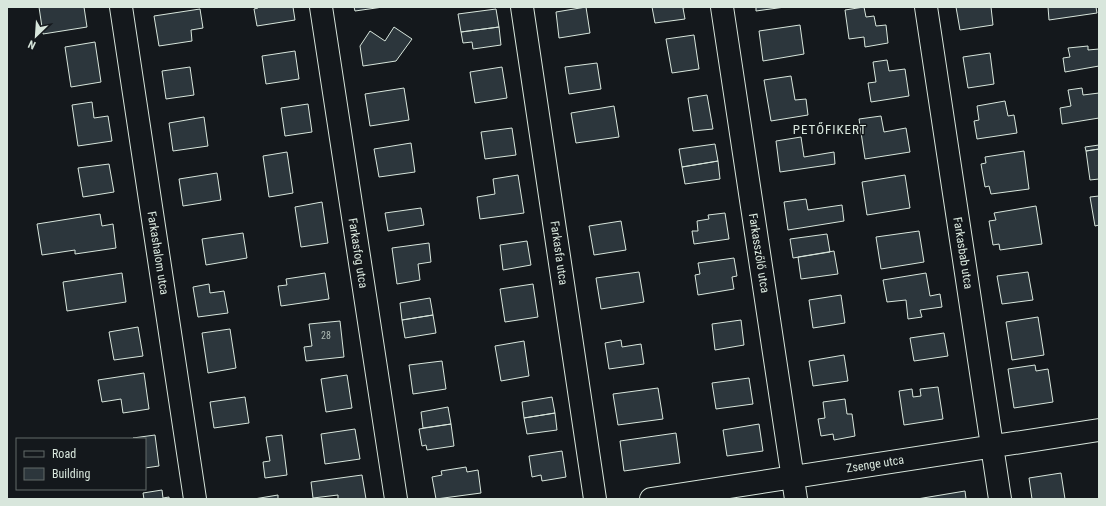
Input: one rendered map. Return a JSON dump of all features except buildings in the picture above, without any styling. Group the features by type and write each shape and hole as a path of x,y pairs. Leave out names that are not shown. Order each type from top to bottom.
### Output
{"street":[{"name":"Farkashalom utca","path":"121,7 195,499"},
{"name":"Farkasfog utca","path":"321,7 396,499"},
{"name":"Farkasfa utca","path":"522,7 595,499"},
{"name":"Farkasszőlő utca","path":"722,7 796,499"},
{"name":"Farkasbab utca","path":"926,7 1000,499"},
{"name":"Zsenge utca","path":"651,499 1099,430"}],"district":[{"name":"PETŐFIKERT","path":"830,129"}]}
